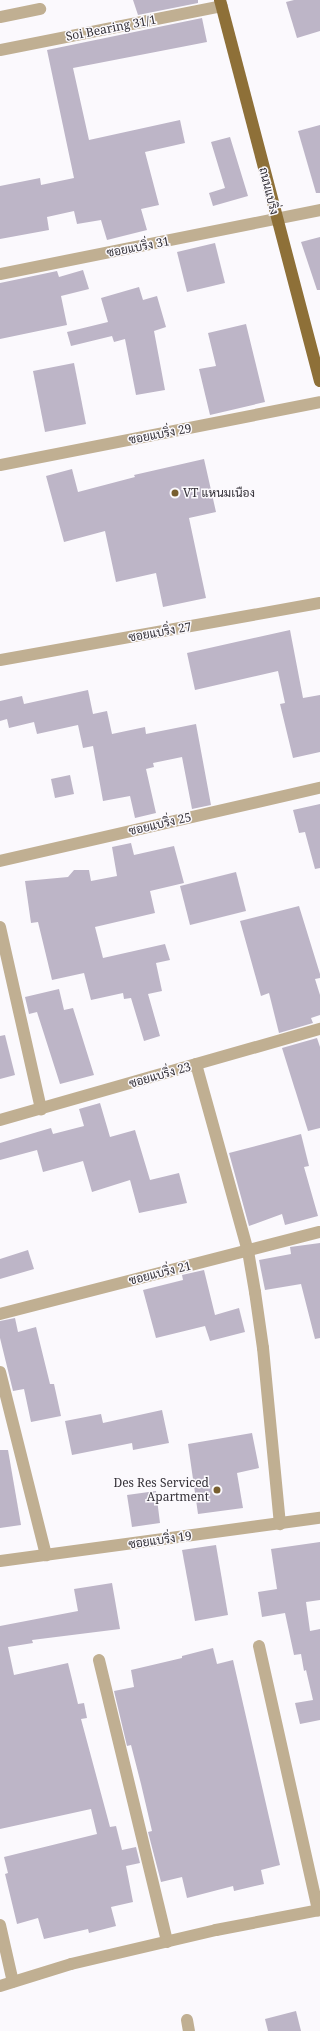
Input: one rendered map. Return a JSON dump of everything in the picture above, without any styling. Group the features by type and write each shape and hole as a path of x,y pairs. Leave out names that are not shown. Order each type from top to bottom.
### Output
{"main road":[{"name":"ถนนแบริ่ง","path":"221,3 276,219 320,380"}],"street":[{"name":"Soi Bearing 31/1","path":"0,50 221,3"},
{"path":"0,17 40,9"},
{"name":"ซอยแบริ่ง 31","path":"0,274 320,210"},
{"name":"ซอยแบริ่ง 29","path":"0,465 320,402"},
{"name":"ซอยแบริ่ง 27","path":"0,660 320,603"},
{"name":"ซอยแบริ่ง 25","path":"0,860 320,788"},
{"path":"0,927 41,1109"},
{"name":"ซอยแบริ่ง 23","path":"0,1120 320,1029"},
{"path":"196,1064 248,1251 263,1348 280,1524"},
{"name":"ซอยแบริ่ง 21","path":"0,1314 320,1232"},
{"path":"0,1372 46,1556"},
{"name":"ซอยแบริ่ง 19","path":"0,1561 320,1518"},
{"path":"0,1986 71,1964 319,1910 260,1646"},
{"path":"99,1660 168,1942"},
{"path":"0,1925 13,1982"}],"building":[{"path":"133,0 198,0 198,3 138,15"},
{"path":"294,0 320,0 320,31 297,38 286,2"},
{"path":"202,18 207,42 73,68 89,140 180,120 185,143 145,152 159,205 141,209 147,230 107,240 101,220 77,224 74,211 47,217 49,230 0,239 0,186 40,178 41,185 74,178 47,50"},
{"path":"320,125 320,193 316,193 298,131"},
{"path":"230,137 248,196 213,206 209,193 225,188 211,142"},
{"path":"320,237 320,290 317,290 301,242"},
{"path":"215,243 225,283 187,292 177,252"},
{"path":"83,270 89,289 61,296 67,325 0,339 0,283 57,271 59,277"},
{"path":"139,287 143,300 157,296 166,327 154,331 165,390 136,395 125,339 114,342 112,336 71,346 67,332 108,322 101,298"},
{"path":"246,324 265,402 210,415 199,369 216,366 208,333"},
{"path":"74,363 86,424 45,432 33,371"},
{"path":"204,459 216,512 189,518 206,598 163,607 156,573 116,582 105,531 64,542 46,476 72,469 78,492 135,477 134,475"},
{"path":"290,630 303,698 320,695 320,752 293,758 280,704 285,703 278,671 195,690 187,653"},
{"path":"88,690 93,714 107,711 112,734 145,727 146,734 196,724 211,805 192,809 182,757 153,763 154,767 146,769 156,813 135,818 130,796 103,801 93,746 83,748 78,725 37,734 34,722 9,728 7,719 0,721 0,701 22,696 24,704"},
{"path":"70,775 74,794 55,798 51,779"},
{"path":"320,804 320,868 315,869 305,832 299,833 293,810"},
{"path":"131,843 134,855 174,846 184,883 150,891 155,913 95,927 103,958 165,944 170,960 156,963 162,991 148,994 160,1036 144,1041 131,998 124,999 123,993 91,1000 84,973 52,980 38,922 31,923 25,881 68,877 74,870 89,870 91,881 117,876 112,847"},
{"path":"236,872 246,911 190,925 180,886"},
{"path":"299,906 320,974 320,978 315,979 320,995 320,1015 311,1018 313,1023 279,1033 269,993 261,996 240,921"},
{"path":"59,989 64,1010 73,1008 94,1075 60,1084 37,1012 29,1014 25,997"},
{"path":"5,1035 15,1075 0,1079 0,1036"},
{"path":"317,1038 320,1047 320,1128 308,1131 282,1048"},
{"path":"100,1103 110,1137 135,1130 150,1180 179,1173 187,1203 139,1213 130,1180 92,1192 83,1161 43,1172 37,1150 0,1160 0,1143 51,1128 53,1134 84,1126 79,1109"},
{"path":"301,1134 309,1166 304,1167 318,1216 285,1225 282,1214 249,1226 229,1153"},
{"path":"320,1243 320,1338 315,1339 301,1284 265,1290 259,1260 291,1254 290,1247"},
{"path":"28,1250 34,1269 0,1279 0,1259"},
{"path":"204,1270 215,1315 239,1308 245,1332 210,1341 205,1326 156,1338 143,1290 183,1280 182,1275"},
{"path":"15,1318 18,1332 36,1327 50,1384 54,1384 61,1416 31,1422 24,1389 13,1391 0,1338 0,1321"},
{"path":"162,1410 169,1443 133,1450 132,1443 72,1455 65,1421 101,1414 103,1423"},
{"name":"Des Res Serviced Apartment","path":"252,1433 259,1468 237,1473 243,1508 198,1514 188,1444"},
{"path":"0,1450 8,1450 21,1525 0,1528"},
{"path":"156,1491 160,1523 132,1527 127,1495"},
{"path":"320,1542 320,1600 306,1602 310,1631 320,1629 320,1720 300,1724 295,1703 313,1700 306,1670 304,1671 301,1654 294,1655 285,1613 262,1617 258,1592 277,1589 271,1549"},
{"path":"216,1545 228,1615 195,1621 182,1550"},
{"path":"112,1583 120,1629 32,1640 33,1643 8,1647 14,1675 68,1663 78,1704 84,1703 87,1718 81,1719 110,1827 116,1826 122,1850 136,1847 140,1863 126,1866 133,1902 111,1907 116,1926 89,1933 88,1929 44,1939 38,1918 17,1924 5,1874 8,1873 4,1857 97,1834 91,1809 0,1829 0,1626 78,1611 74,1589"},
{"path":"213,1648 217,1664 233,1660 280,1865 261,1870 264,1884 234,1891 233,1886 187,1898 182,1877 161,1882 148,1832 152,1831 141,1784 131,1745 127,1746 114,1691 134,1687 131,1670 182,1658 182,1656"},
{"path":"296,2011 301,2031 268,2031 265,2019"}],"place":[{"name":"VT แหนมเนือง","path":"175,493"},
{"name":"Des Res Serviced Apartment","path":"217,1490"}]}
